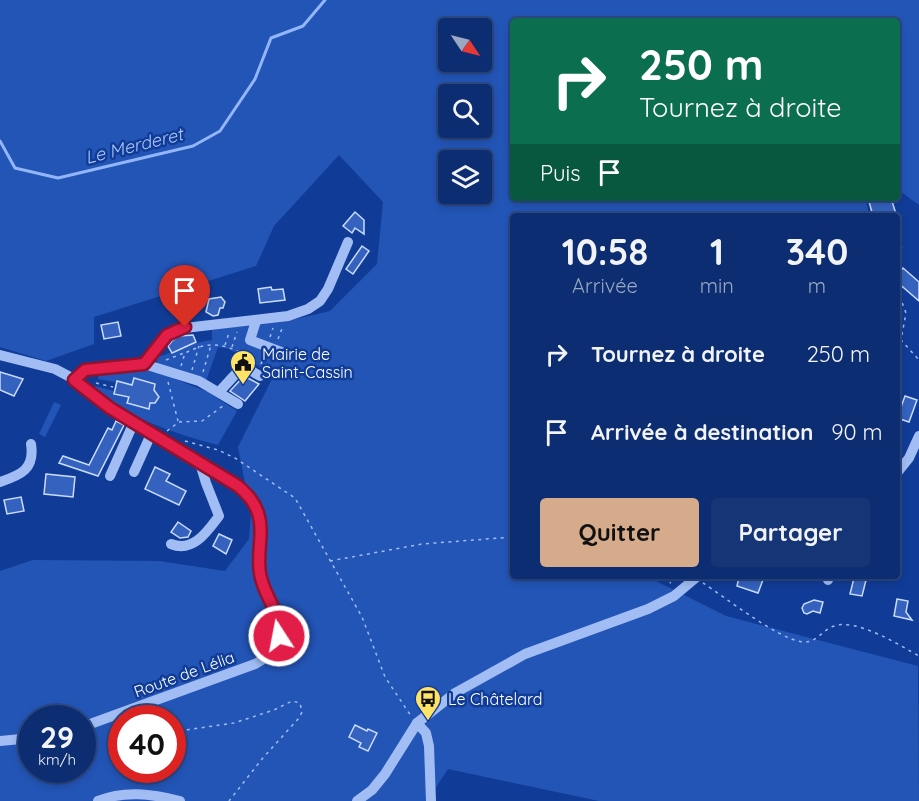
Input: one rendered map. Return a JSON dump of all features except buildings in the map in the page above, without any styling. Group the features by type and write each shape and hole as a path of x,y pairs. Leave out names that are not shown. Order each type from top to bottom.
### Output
{"street":[{"path":"144,364 167,335 176,329 256,321 298,313 320,301 334,278 348,242"},
{"path":"256,321 250,340 281,351"},
{"name":"Route de Lélia","path":"0,355 56,369 110,408 156,433 238,486 255,506 261,526 260,576 278,615 280,627 275,645 263,660 96,722"},
{"path":"74,380 85,370 144,364 170,368 234,401"},
{"path":"219,392 243,366 260,376"},
{"path":"110,476 135,422"},
{"path":"134,472 156,433"},
{"path":"900,469 909,458 919,436"},
{"path":"0,482 21,475 31,460 31,444"},
{"path":"171,544 177,547 191,546 219,516 200,463"},
{"path":"357,801 372,790 385,774 417,723 455,693 525,654 648,609 674,596 694,579"},
{"path":"417,723 426,733 429,746 431,801"},
{"path":"0,741 18,739"},
{"path":"98,801 129,793 160,796 180,801"}],"path":[{"path":"900,250 903,247"},
{"path":"900,297 906,313 901,340 919,360"},
{"path":"232,348 237,331"},
{"path":"225,346 229,332"},
{"path":"178,422 168,383 170,368 161,362 199,346 211,345 232,348 246,355 250,340"},
{"path":"202,374 211,345"},
{"path":"185,353 181,367 192,370 199,346"},
{"path":"254,360 274,371"},
{"path":"156,433 178,422 202,421 234,401"},
{"path":"178,439 218,450 235,458 295,498 362,617 385,677 406,711 417,723"},
{"path":"330,561 422,544 510,537"},
{"path":"663,579 683,588"},
{"path":"700,579 775,631 803,642 816,639 834,626 855,625 919,656"},
{"path":"186,730 234,723 274,710 292,701 300,703 302,712 299,718 262,759 229,801"}],"shaded area":[{"path":"0,0 919,0 919,205 900,191 900,18 510,18 510,201 866,201 868,213 510,213 510,579 652,579 726,616 918,666 919,801 599,801 448,769 427,801 0,801 0,571 33,560 159,561 225,571 249,539 251,514 238,447 274,375 229,349 218,347 206,381 157,367 157,357 212,340 212,330 296,319 330,311 377,264 383,202 339,155 274,226 256,266 94,317 94,344 46,361 0,347"},
{"path":"138,368 165,375 208,392 237,411 218,445 153,424 123,409 95,390 95,386 114,391 114,394 129,397 127,403 149,409 150,403 155,403 159,397 154,390 155,384 135,378 132,385 98,379 99,372"},
{"path":"54,402 61,405 45,437 39,434"}],"waterway":[{"name":"Le Merderet","path":"0,141 15,168 58,178 193,146 220,131 255,79 271,38 303,26 325,0"}],"place":[{"name":"Mairie de Saint-Cassin","path":"243,386"},
{"name":"Le Châtelard","path":"428,722"}],"route":[{"path":"185,327 176,329 167,335 144,364 85,370 80,372 74,380 110,408 238,486 250,498 259,515 261,526 260,576 278,615 279,636"}]}
